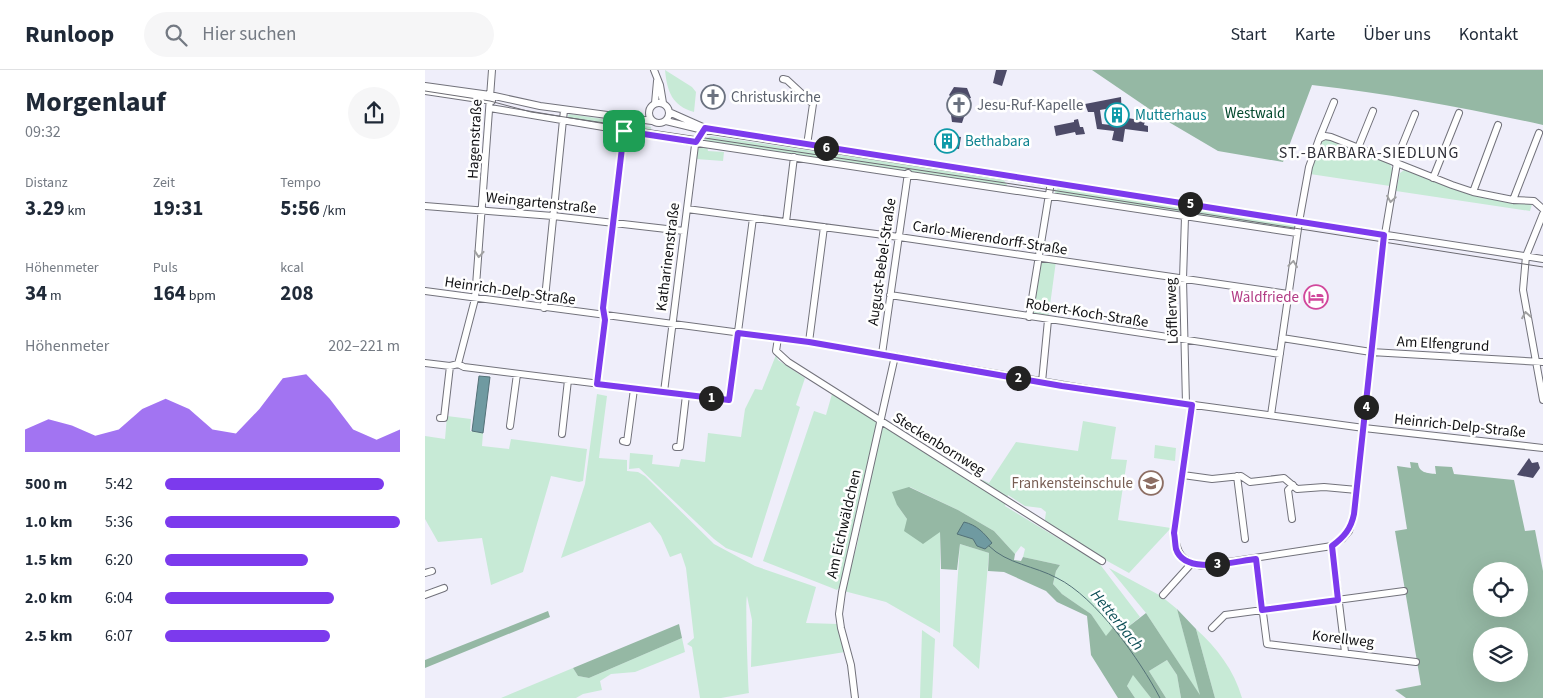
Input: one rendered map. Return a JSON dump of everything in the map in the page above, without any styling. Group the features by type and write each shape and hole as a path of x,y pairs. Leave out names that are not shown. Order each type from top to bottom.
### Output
{"street":[{"name":"Hagenstraße","path":"458,364 475,299 492,70"},
{"path":"653,70 663,103 669,112 705,128"},
{"path":"783,79 787,80 813,104 807,145"},
{"path":"633,117 649,112 655,103 657,80"},
{"path":"425,86 565,110 633,117 657,123 666,121 695,128 705,128 1543,259"},
{"path":"425,91 490,98"},
{"path":"1271,416 1297,233 1309,167 1334,102"},
{"path":"655,103 663,103"},
{"path":"490,108 619,128 624,131 1297,233"},
{"path":"543,308 565,110"},
{"path":"1358,148 1373,110"},
{"path":"649,112 652,121"},
{"path":"666,121 669,112"},
{"path":"1433,178 1459,113"},
{"path":"1163,595 1191,564 1202,566 1332,546 1349,531 1354,514 1357,490 1384,235 1396,163 1415,114"},
{"path":"1473,192 1499,125"},
{"name":"Katharinenstraße","path":"664,392 696,142 705,128"},
{"path":"597,384 605,316 603,308 624,131"},
{"path":"1513,200 1539,133"},
{"path":"1319,139 1325,136 1331,137 1473,192 1513,200 1533,201 1543,209"},
{"path":"786,222 795,157"},
{"name":"August-Bebel-Straße","path":"882,354 908,173"},
{"path":"1029,317 1051,182"},
{"name":"Weingartenstraße","path":"425,206 553,216 684,231"},
{"name":"Carlo-Mierendorff-Straße","path":"687,209 899,237 1288,294"},
{"path":"1543,214 1526,256 1523,290 1534,361 1543,400"},
{"name":"Löfflerweg","path":"1185,217 1183,279 1189,405 1183,475 1174,533 1177,550 1191,564"},
{"path":"425,363 451,366 458,364 464,367 729,400 753,218"},
{"path":"809,342 824,227"},
{"name":"Heinrich-Delp-Straße","path":"425,292 809,342 1189,405 1364,428 1543,448"},
{"name":"Robert-Koch-Straße","path":"890,295 1280,354"},
{"path":"1042,382 1048,320"},
{"name":"Steckenbornweg","path":"778,338 776,351 788,362 1102,561"},
{"name":"Am Elfengrund","path":"1282,338 1371,352 1543,362"},
{"name":"Am Eichwäldchen","path":"855,698 851,666 839,614 841,592 895,356"},
{"path":"440,418 444,418 451,366"},
{"path":"510,426 517,374"},
{"path":"562,434 568,380"},
{"path":"623,441 627,442 634,389"},
{"path":"676,447 680,447 686,395"},
{"path":"1183,475 1212,479 1241,476 1250,482 1284,478 1297,489 1324,486 1357,490"},
{"path":"1237,476 1245,539"},
{"path":"1292,519 1288,490 1293,485"},
{"path":"1332,546 1345,652"},
{"path":"1256,559 1262,610"},
{"path":"425,595 444,588"},
{"path":"1212,628 1225,615 1404,591"},
{"name":"Korellweg","path":"1262,610 1267,644 1416,662"}],"green space":[{"path":"665,70 692,87 696,92 694,112 680,106 672,97 667,85"},
{"name":"Westwald","path":"1092,70 1543,70 1543,125 1428,102 1312,85 1283,162 1218,151 1167,121"},
{"path":"569,114 631,123 632,120 642,121 643,126 651,127 650,133 567,118"},
{"path":"711,136 1003,179 1007,185 1006,188 701,141"},
{"path":"1331,138 1389,161 1393,171 1390,186 1310,174 1322,141"},
{"path":"699,146 707,146 708,151 724,152 723,161 696,159"},
{"path":"1404,170 1450,186 1532,204 1530,211 1396,191 1400,173"},
{"path":"1058,188 1294,224 1295,231 1055,193 1054,189 1057,190"},
{"path":"1038,258 1056,261 1048,320 1029,317"},
{"path":"776,355 778,360 805,378 796,405 800,407 752,558 726,548 639,468 629,469 630,453 653,455 652,464 679,467 681,459 705,462 708,433 741,437 745,409 755,389 762,390"},
{"path":"597,394 607,396 599,458 627,460 627,471 638,472 645,476 714,544 755,566 816,587 806,623 838,624 845,652 751,667 752,620 747,596 746,626 749,693 721,698 700,698 692,647 687,644 694,638 686,568 681,553 670,557 661,536 650,522 561,558 585,484"},
{"path":"832,394 878,422 841,585 837,590 763,561 814,411 826,415"},
{"path":"447,416 471,419 470,431 483,433 482,446 509,449 511,439 587,449 583,481 579,482 551,476 523,572 491,585 482,538 438,542 425,519 425,436 445,439"},
{"path":"1083,421 1116,427 1111,459 1127,460 1118,520 1171,528 1129,573 1044,526 1046,512 1041,508 1025,506 1008,495 1005,506 1099,563 1140,617 1128,627 1114,626 1106,637 1091,614 1062,594 1053,584 1056,571 1060,565 1023,557 1025,549 1021,546 1015,554 994,531 958,510 910,487 897,505 907,519 940,532 940,633 886,602 844,591 857,545 881,425 978,487 983,480 989,483 1016,442 1078,451"},
{"path":"1155,445 1176,448 1175,461 1154,458"},
{"path":"1410,462 1418,463 1422,471 1436,474 1435,466 1452,467 1454,474 1514,480 1525,531 1535,530 1543,571 1543,698 1406,698 1395,690 1421,685 1395,531 1407,529 1397,466 1411,468"},
{"path":"909,487 958,510 994,531 1015,554 1014,560 1021,561 1023,557 1060,565 1056,571 1053,584 1062,594 1091,614 1106,636 1115,625 1128,627 1146,613 1200,695 1177,609 1196,629 1215,698 1181,698 1177,675 1167,660 1149,671 1166,698 1151,698 1133,675 1127,686 1135,698 1118,698 1091,655 1087,616 1057,602 1046,591 1004,572 988,571 989,553 960,544 957,570 941,569 940,532 923,544 904,531 907,519 897,505 892,492"},
{"path":"960,544 989,553 979,669 953,646"},
{"path":"1109,568 1161,596 1177,609 1201,697 1146,613"},
{"path":"548,611 550,617 425,668 425,660"},
{"path":"679,624 682,638 589,678 578,676 573,668"},
{"path":"1196,629 1224,660 1239,688 1242,698 1215,698"},
{"path":"922,630 935,639 932,698 920,698"},
{"path":"682,638 685,652 635,672 611,674 600,681 602,690 583,694 576,698 501,698 573,668 578,676 589,678"},
{"path":"1167,660 1177,675 1181,698 1166,698 1149,671"},
{"path":"1133,674 1151,698 1135,698 1127,686"}],"water":[{"path":"479,376 490,377 483,433 472,431"},
{"path":"964,522 980,530 992,543 985,549 977,546 973,539 957,534"}],"building":[{"path":"996,70 1007,70 1002,86 993,83"},
{"name":"Christuskirche","path":"713,84 720,87 719,90 722,92 716,105 711,106 706,103 708,87 713,88"},
{"name":"Jesu-Ruf-Kapelle","path":"954,87 967,88 971,98 966,100 969,112 964,117 962,123 952,122 948,110 953,99 949,95"},
{"name":"Mutterhaus","path":"1121,97 1122,117 1145,121 1144,125 1148,126 1148,132 1125,129 1123,142 1112,140 1114,131 1097,129 1094,112 1088,112 1085,104","holes":["1111,108 1115,122 1111,122 1111,125 1102,124 1100,110"]},
{"path":"1078,119 1080,127 1083,127 1085,134 1076,135 1075,132 1056,136 1054,126 1074,122 1074,120"},
{"name":"Bethabara","path":"946,135 961,137 959,149 934,145 935,136 945,137"},
{"name":"Waldfriede","path":"1322,290 1324,301 1310,303 1309,293"},
{"path":"1529,458 1532,463 1538,462 1540,468 1533,478 1517,475"}],"waterway":[{"name":"Hetterbach","path":"989,546 1004,557 1057,578 1087,599 1129,648 1160,698"}],"tram line":[{"path":"425,91 490,101 531,112 1032,187 1543,267"}],"place":[{"name":"Christuskirche","path":"713,97"},
{"name":"Jesu-Ruf-Kapelle","path":"959,105"},
{"name":"Mutterhaus","path":"1117,115"},
{"name":"Bethabara","path":"947,141"},
{"name":"Waldfriede","path":"1316,297"},
{"name":"Frankensteinschule","path":"1151,483"}],"district":[{"name":"ST.-BARBARA-SIEDLUNG","path":"1369,153"}],"route":[{"path":"705,128 1384,235 1354,514 1349,531 1332,546 1338,600 1262,610 1256,559 1202,566 1191,564 1177,550 1174,533 1192,405 1062,386 809,342 738,333 729,400 597,384 605,320 603,308 624,131 696,142 705,128"}]}
